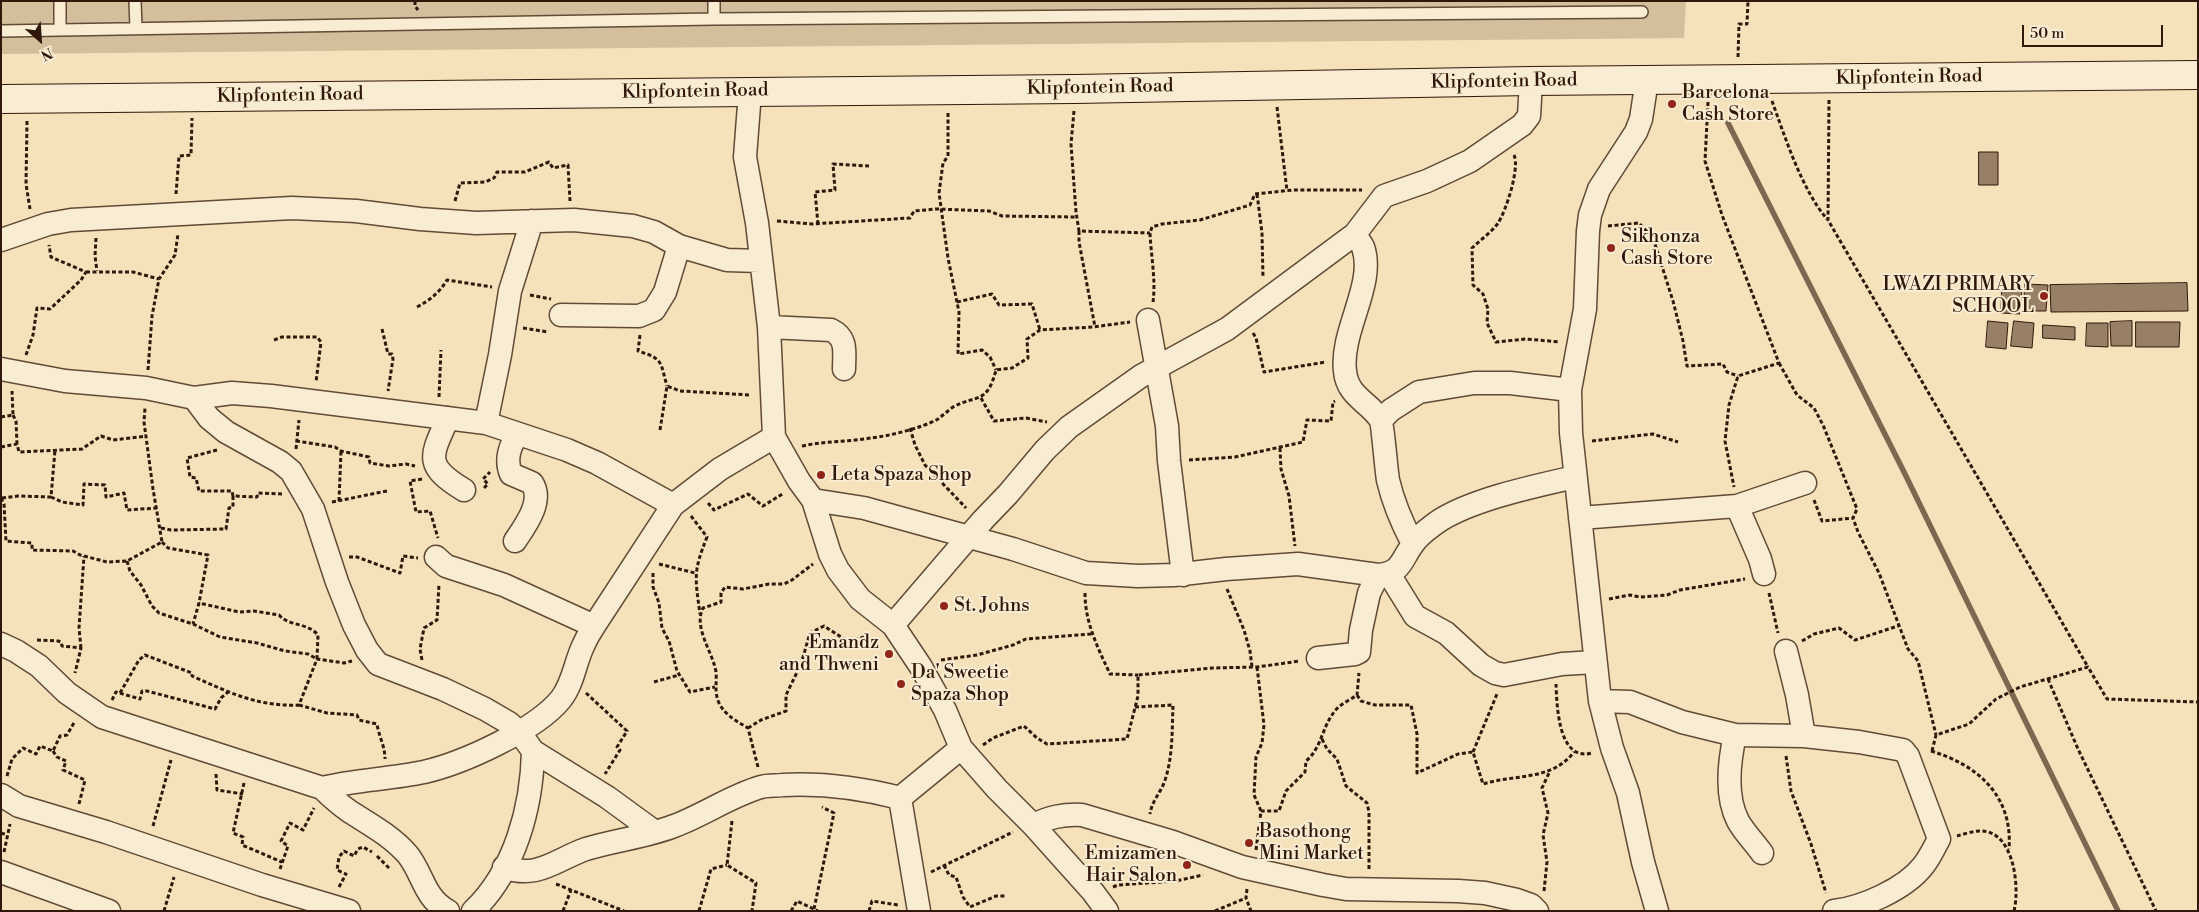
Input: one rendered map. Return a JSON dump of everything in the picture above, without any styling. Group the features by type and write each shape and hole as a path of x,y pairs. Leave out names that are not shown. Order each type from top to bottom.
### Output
{"main road":[{"name":"Klipfontein Road","path":"1,99 2198,75"}],"street":[{"path":"1647,80 1641,119 1636,132 1595,197 1588,231 1585,308 1570,390 1575,477 1600,701 1612,748 1628,793 1643,862 1657,911"},
{"path":"888,621 967,538 1045,450 1069,427 1156,367 1227,329 1355,234 1384,196 1427,181 1470,161 1500,141 1526,121 1530,109 1531,81"},
{"path":"750,92 745,157 756,223 769,327 772,399 778,444 806,491 838,570 860,599 888,621 922,666 964,752 1093,892 1106,911"},
{"path":"1,240 40,227 104,217 292,208 356,211 450,221 499,223 574,220 633,226 654,232 679,246 726,260 760,261"},
{"path":"486,423 496,378 510,291 532,222"},
{"path":"1355,234 1363,247 1364,274 1345,348 1344,360 1347,382 1353,392 1381,420 1388,480 1402,523 1413,544"},
{"path":"558,314 639,316 654,310 660,303 679,246"},
{"path":"1148,320 1167,426 1169,461 1183,575"},
{"path":"769,327 831,330 837,333 844,341 844,369"},
{"path":"11,371 65,381 146,388 194,398 232,393 308,399 486,423 567,450 681,498"},
{"path":"1381,420 1391,410 1419,392 1474,382 1510,383 1570,390"},
{"path":"194,398 209,418 226,432 286,466 302,489 313,509 354,625 372,658 378,664 486,709 509,723 520,733 533,751 593,787 655,832"},
{"path":"443,417 432,468 464,490"},
{"path":"515,541 532,510 535,493 532,483 511,474 508,468 509,451 518,434"},
{"path":"322,788 424,772 450,764 520,733 562,698 583,646 594,626 644,558 681,498 720,469 778,444"},
{"path":"806,491 967,538 1013,549 1086,573 1138,576 1183,575 1226,569 1298,564 1383,574 1398,568 1413,544 1428,529 1452,513 1479,503 1575,477"},
{"path":"1580,518 1737,506 1805,483"},
{"path":"1737,506 1760,559 1764,574"},
{"path":"441,562 504,585 594,626"},
{"path":"1318,658 1359,652 1361,630 1369,593 1383,574"},
{"path":"1383,574 1416,616 1446,634 1481,665 1495,673 1504,675 1562,664 1595,662"},
{"path":"1,644 39,666 67,693 102,717 322,788 348,810 370,823 402,850 415,866 439,909"},
{"path":"1786,651 1797,695 1793,736"},
{"path":"1600,701 1630,702 1682,722 1735,735 1793,736 1859,742 1903,750 1908,756 1939,840 1924,866 1891,892 1857,906 1830,902"},
{"path":"1735,735 1730,763 1731,800 1738,822 1762,853"},
{"path":"474,911 486,899 517,840 532,780 533,751"},
{"path":"504,867 522,871 538,871 588,848 627,840 674,826 737,795 763,787 805,784 851,787 900,798 964,752"},
{"path":"9,793 70,822 275,889 349,911"},
{"path":"900,798 919,909"},
{"path":"1033,825 1052,816 1067,814 1089,817 1147,834 1218,859 1346,889 1458,891 1491,894 1531,905 1541,905"},
{"path":"2,866 109,911"}],"lane":[{"path":"60,1 60,30"},
{"path":"136,1 136,28"},
{"path":"714,1 714,19"},
{"path":"1,31 714,19 1642,12"}],"path":[{"path":"1738,58 1739,24 1747,24 1748,1"},
{"path":"1709,94 1705,161 1722,215 1779,363 1797,395 1814,408 1823,425 1857,509 1853,518 1858,532 1879,573 1908,650 1918,661 1936,735 1932,751"},
{"path":"1828,220 1829,94"},
{"path":"1771,97 1784,135 1816,207 1828,220 2108,699 2198,702"},
{"path":"1277,99 1277,115 1286,191"},
{"path":"1074,109 1070,144 1076,217 1095,327"},
{"path":"192,111 191,155 179,156 176,178 176,198 180,214 175,255 159,279 152,316 144,422 162,542 168,548 208,555 193,624"},
{"path":"778,444 873,438 910,428 936,420 955,406 981,398 993,381 996,370 990,357 982,350 958,354 959,312 953,275 948,258 940,193 943,164 948,156 948,111"},
{"path":"27,113 26,184 51,257 86,272 133,272 159,279"},
{"path":"1500,141 1512,152 1516,159 1510,193 1498,223 1472,248 1473,285 1483,294 1488,309 1487,323 1496,342 1526,339 1578,344"},
{"path":"450,221 460,183 485,182 494,178 497,172 525,172 549,162 553,168 568,165 568,191 574,220"},
{"path":"818,224 815,192 835,190 833,164 869,166"},
{"path":"996,370 1012,368 1028,358 1027,339 1040,330 1095,327 1148,320 1155,287 1152,273 1150,233 1152,227 1162,224 1200,220 1250,205 1255,194 1344,189 1372,191 1384,196"},
{"path":"1257,194 1262,233 1261,258 1265,300"},
{"path":"756,223 786,221 818,224 910,218 914,212 943,210 989,211 1010,217 1076,217"},
{"path":"97,271 94,256 97,229 104,217"},
{"path":"1588,231 1618,224 1639,222 1653,238 1673,301 1687,366 1724,364 1727,372 1738,376 1779,363"},
{"path":"1079,231 1150,233"},
{"path":"86,272 81,280 50,308 37,308 33,335 27,350 11,371 13,415 16,421 19,452 82,449 101,436 113,440 146,436"},
{"path":"417,307 428,302 440,291 447,280 551,298 550,307 558,314 552,333 505,327"},
{"path":"957,302 992,294 999,305 1032,304 1040,330"},
{"path":"639,316 638,352 656,357 662,363 668,386 660,430"},
{"path":"382,329 388,354 392,354 393,359 385,409"},
{"path":"1227,329 1252,331 1256,338 1264,372 1344,360"},
{"path":"274,340 282,337 307,336 316,337 321,342 296,441 295,456 286,466"},
{"path":"441,350 443,417"},
{"path":"1737,506 1725,440 1729,405 1738,376"},
{"path":"668,386 680,391 740,393 772,399"},
{"path":"1169,461 1234,457 1303,442 1306,420 1331,421 1332,402 1353,392"},
{"path":"981,398 994,421 1026,418 1069,427"},
{"path":"1,417 13,415"},
{"path":"910,428 915,445 925,465 966,509 983,520"},
{"path":"160,528 171,530 226,529 229,508 233,507 232,491 200,491 196,478 190,477 187,458 217,450 226,432"},
{"path":"1572,443 1653,434 1678,442"},
{"path":"296,441 335,447 341,451 369,457 370,463 389,466 406,464 432,468"},
{"path":"1,447 17,444"},
{"path":"1280,448 1281,469 1289,496 1298,564"},
{"path":"51,497 55,450"},
{"path":"339,501 341,451"},
{"path":"427,683 420,649 424,628 437,620 441,562 435,524 430,511 416,512 410,481 421,479 432,468"},
{"path":"464,490 472,487 480,492 488,484 483,478 493,470 508,468"},
{"path":"1805,483 1808,483 1822,521 1853,518"},
{"path":"157,508 127,510 124,493 106,496 105,485 84,484 83,505 62,502 51,497 18,496 2,498 6,541 32,544 32,550 73,551 107,562 127,562 162,542"},
{"path":"233,496 257,497 258,493 288,495 302,489"},
{"path":"313,509 339,501 387,491"},
{"path":"681,498 714,510 748,494 763,506 806,491"},
{"path":"681,498 707,536 695,573 700,614 707,648 716,674 715,687 718,702 726,714 748,728 763,787"},
{"path":"700,614 704,608 721,602 721,593 725,587 743,589 769,584 784,584 792,580 819,558 830,554"},
{"path":"81,648 79,628 84,556"},
{"path":"330,559 357,557 400,573 404,556 441,562"},
{"path":"644,558 695,573"},
{"path":"644,558 654,575 653,587 659,603 662,628 669,641 671,652 680,674 690,692 715,687"},
{"path":"127,562 130,571 141,585 152,606 159,613 193,624 220,637 284,651 308,654 317,659 344,663 372,658"},
{"path":"1226,569 1228,592 1244,630 1252,667"},
{"path":"1086,573 1085,602 1092,634 1110,674 1138,675 1171,670 1257,668 1318,658"},
{"path":"1589,602 1630,595 1640,597 1667,596 1680,590 1708,587 1764,574 1779,639 1786,651 1808,637 1840,628 1855,640 1898,626"},
{"path":"199,603 239,612 279,615 286,623 313,629 318,635 317,659 299,705"},
{"path":"748,728 761,720 786,711 786,695 800,664 810,632 824,626 849,642 864,637 888,621"},
{"path":"922,666 946,658 986,653 1026,639 1092,634"},
{"path":"1359,652 1358,695 1361,701 1376,705 1411,705 1417,734 1416,773 1458,754 1473,752"},
{"path":"120,693 139,660 145,655 192,672 192,676 243,699 272,705 299,705 327,713 357,715 358,720 377,724 378,736 385,747 385,778"},
{"path":"1562,664 1556,681 1559,726 1574,752 1583,756 1612,748"},
{"path":"1936,735 1969,724 1996,699 2020,688 2088,667"},
{"path":"1257,668 1264,725 1262,743 1256,757 1254,795 1261,811 1258,828 1257,869"},
{"path":"654,682 680,674"},
{"path":"964,752 1024,726 1047,744 1127,739 1138,696 1138,675"},
{"path":"1504,675 1473,752 1483,784 1496,780 1549,772 1566,762 1574,752"},
{"path":"2048,679 2078,749 2156,911"},
{"path":"570,682 591,697 627,731 618,747 620,750 612,764 593,787"},
{"path":"102,717 116,692 140,699 142,691 147,691 215,709 221,698 228,692"},
{"path":"1261,811 1279,811 1286,791 1305,772 1306,761 1314,754 1336,709 1358,695"},
{"path":"53,752 60,736 67,735 73,728 83,705"},
{"path":"1135,707 1173,706 1169,761 1164,784 1151,804 1147,834"},
{"path":"1793,736 1791,791 1830,902"},
{"path":"1322,738 1327,749 1337,759 1346,786 1367,804 1369,812 1369,875 1381,890"},
{"path":"144,846 154,823 170,762 178,743"},
{"path":"2,866 13,815 9,793 12,759 23,748 36,754 40,746 53,752 57,757 66,762 62,770 85,780 78,807 70,822"},
{"path":"1903,750 1932,751 1976,772 1989,783 2000,798 2010,838 2009,849 2016,886 2014,911"},
{"path":"215,755 217,790 243,794"},
{"path":"248,765 244,775 243,794 233,833 243,837 242,845 282,862"},
{"path":"1541,905 1547,862 1543,835 1548,813 1542,788 1549,772"},
{"path":"805,784 809,798 834,813 814,909"},
{"path":"275,889 288,846 281,841 290,823 303,830 322,788"},
{"path":"727,865 729,835 737,795"},
{"path":"913,881 1017,830 1033,825"},
{"path":"1939,840 1981,830 2003,842 2009,849"},
{"path":"1,834 7,836"},
{"path":"327,904 346,874 337,870 336,866 344,850 354,856 358,849 363,847 374,853 400,876 422,881"},
{"path":"164,911 181,857"},
{"path":"698,911 711,869 727,865 756,883 752,911"},
{"path":"944,865 949,875 956,878 963,897 970,907 996,896 1006,896"},
{"path":"538,871 551,882 622,910"},
{"path":"1093,892 1118,885 1176,881 1207,874"},
{"path":"562,911 571,890"},
{"path":"1218,910 1246,898"},
{"path":"791,911 797,900 818,911"},
{"path":"869,911 872,902 919,909"}],"shaded area":[{"path":"1,1 1686,1 1684,38 1,54"}],"building":[{"path":"1979,152 1998,152 1998,185 1979,185"},
{"path":"2187,283 2188,311 2051,312 2050,285"},
{"path":"2025,284 2048,285 2046,311 2024,311"},
{"path":"2002,289 2022,290 2020,314 2001,313"},
{"path":"1988,321 2008,323 2006,349 1986,347"},
{"path":"2014,321 2034,323 2032,348 2011,346"},
{"path":"2132,321 2132,346 2111,346 2110,322"},
{"path":"2136,322 2180,322 2179,347 2136,347"},
{"path":"2087,323 2108,323 2108,347 2086,346"},
{"path":"2043,325 2075,327 2075,340 2043,338"}],"waterway":[{"path":"1728,123 1904,472 2118,911"}],"place":[{"name":"Barcelona Cash Store","path":"1672,104"},
{"name":"Sikhonza Cash Store","path":"1611,248"},
{"name":"LWAZI PRIMARY SCHOOL","path":"2044,296"},
{"name":"Leta Spaza Shop","path":"821,475"},
{"name":"St. Johns","path":"944,606"},
{"name":"Emandz and Thweni","path":"889,654"},
{"name":"Da' Sweetie Spaza Shop","path":"901,684"},
{"name":"Basothong Mini Market","path":"1249,843"},
{"name":"Emizamen Hair Salon","path":"1187,865"}]}
